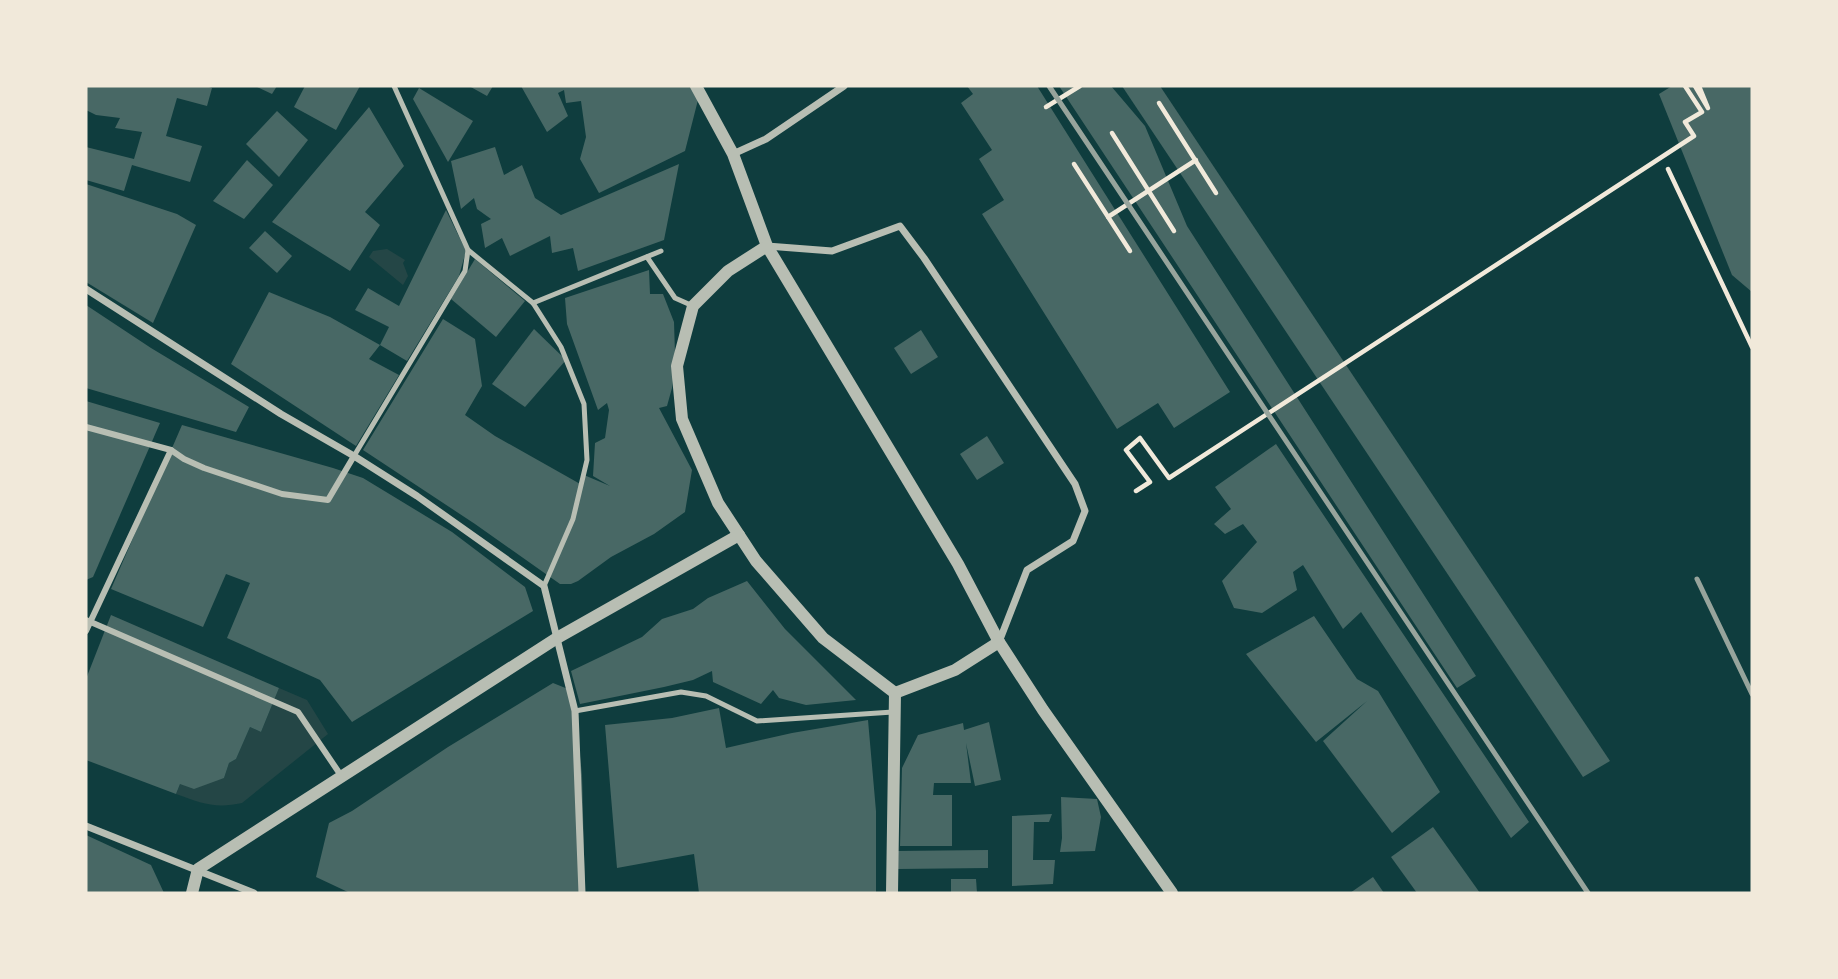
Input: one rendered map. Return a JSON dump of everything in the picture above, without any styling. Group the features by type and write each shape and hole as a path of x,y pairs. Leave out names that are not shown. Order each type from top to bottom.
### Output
{"street":[{"path":"696,86 733,154 767,246 958,564 999,642 1043,710 1172,893"},
{"path":"733,154 766,139 844,86"},
{"path":"892,893 897,712 895,693 823,638 756,561 718,503 682,419 677,366 693,306 728,271 767,246 832,251 900,226 1075,484 1085,511 1073,541 1027,570 999,642 955,670 895,693"},
{"path":"86,289 281,414 417,496 544,586 575,711 582,893"},
{"path":"86,427 171,450 204,468 282,494 328,500 354,456"},
{"path":"86,631 88,621 171,450"},
{"path":"192,893 198,869 557,638 739,535"},
{"path":"88,621 299,712 342,777"},
{"path":"86,826 254,893"}],"lane":[{"path":"394,86 468,250 533,303 561,347 584,404 587,460 573,519 544,586"},
{"path":"354,456 465,271 468,250"},
{"path":"533,303 661,251"},
{"path":"647,257 675,298 693,306"},
{"path":"575,711 681,692 706,696 757,721 897,712"}],"path":[{"path":"1046,107 1080,86"},
{"path":"1136,491 1150,482 1126,450 1140,438 1169,478 1694,136 1685,122 1702,112 1685,86"},
{"path":"1159,103 1216,192"},
{"path":"1112,133 1174,231"},
{"path":"1108,217 1196,160"},
{"path":"1074,164 1130,251"},
{"path":"1668,169 1752,347"}],"shaded area":[{"path":"387,249 405,260 403,263 408,276 403,285 369,257 373,251"},
{"path":"279,688 307,700 328,734 242,803 216,805 176,794 180,784 224,778 229,763 236,759 250,727 261,732"}],"building":[{"path":"86,86 212,88 207,106 177,98 166,136 202,146 190,182 132,165 124,191 86,180 86,147 134,159 142,132 115,128 120,118 96,115 86,110"},
{"path":"255,86 277,86 272,94"},
{"path":"305,86 360,86 336,130 294,107"},
{"path":"469,86 493,86 487,96"},
{"path":"521,86 693,86 699,96 685,151 599,193 580,159 586,137 581,101 566,103 564,90 558,93 568,116 547,132"},
{"path":"967,86 1037,86 1230,392 1174,428 1158,403 1117,429 982,214 1004,200 979,159 992,150 961,103 973,94"},
{"path":"1059,86 1111,86 1145,126 1187,226 1476,676 1457,688"},
{"path":"1122,86 1160,86 1610,761 1583,777"},
{"path":"1672,86 1752,86 1752,292 1732,275 1659,94"},
{"path":"419,88 473,121 448,162 413,99"},
{"path":"369,107 404,166 365,212 380,225 350,271 272,222"},
{"path":"277,111 308,140 279,177 246,144"},
{"path":"495,147 504,175 522,165 535,198 561,215 679,164 664,240 578,271 573,248 552,253 550,236 510,256 502,238 485,248 481,224 491,219 477,209 474,198 461,209 451,161"},
{"path":"247,160 273,185 244,219 213,201"},
{"path":"86,184 177,214 196,225 153,323 86,282"},
{"path":"446,210 466,251 459,276 407,361 380,345 389,327 355,310 368,288 399,306"},
{"path":"265,231 292,256 277,273 249,248"},
{"path":"475,259 525,301 496,337 451,299"},
{"path":"649,270 650,294 663,294 674,322 672,388 667,406 659,408 692,470 685,512 654,534 611,557 578,581 560,584 363,450 443,319 475,339 482,386 465,415 495,436 582,485 584,475 610,486 593,476 595,443 605,438 609,410 607,403 598,410 567,324 565,298"},
{"path":"269,292 330,317 380,345 369,359 399,375 356,446 231,364"},
{"path":"86,305 249,407 236,432 86,388"},
{"path":"534,329 566,360 525,407 492,384"},
{"path":"921,330 938,357 911,374 894,348"},
{"path":"86,401 160,423 93,577 86,580"},
{"path":"182,425 363,478 452,532 525,587 533,611 352,722 320,680 227,638 250,583 226,574 203,627 111,589"},
{"path":"987,436 1004,463 977,480 960,454"},
{"path":"1276,444 1529,822 1511,838 1361,612 1343,629 1303,565 1293,572 1297,590 1262,613 1234,608 1222,581 1257,542 1243,524 1225,534 1214,524 1231,509 1215,487"},
{"path":"747,581 785,629 856,700 806,705 779,698 773,690 761,704 713,682 712,671 693,680 580,704 571,671 642,637 662,619 693,609 708,598"},
{"path":"111,615 279,688 261,732 250,727 236,759 229,763 224,778 194,789 180,784 176,794 86,760 86,679"},
{"path":"1314,616 1357,679 1378,691 1440,792 1392,833 1323,741 1367,701 1316,742 1246,654"},
{"path":"553,683 573,691 582,775 585,893 350,893 316,877 329,823"},
{"path":"719,708 726,748 868,720 876,811 876,893 699,893 694,854 617,868 605,725 672,718"},
{"path":"989,722 1001,780 975,786 966,743 971,783 934,783 933,795 952,795 952,846 900,846 902,768 918,735 963,723 964,730"},
{"path":"1061,797 1097,799 1101,817 1095,851 1060,852"},
{"path":"1052,814 1049,822 1034,822 1033,860 1055,860 1053,884 1012,886 1012,816"},
{"path":"1433,827 1480,893 1417,893 1391,857"},
{"path":"86,835 151,865 164,893 86,893"},
{"path":"988,850 988,868 898,869 897,851"},
{"path":"1373,877 1384,893 1350,893"},
{"path":"951,879 976,879 977,893 951,893"}],"railway":[{"path":"1049,86 1588,893"},
{"path":"1697,579 1752,694"}]}
